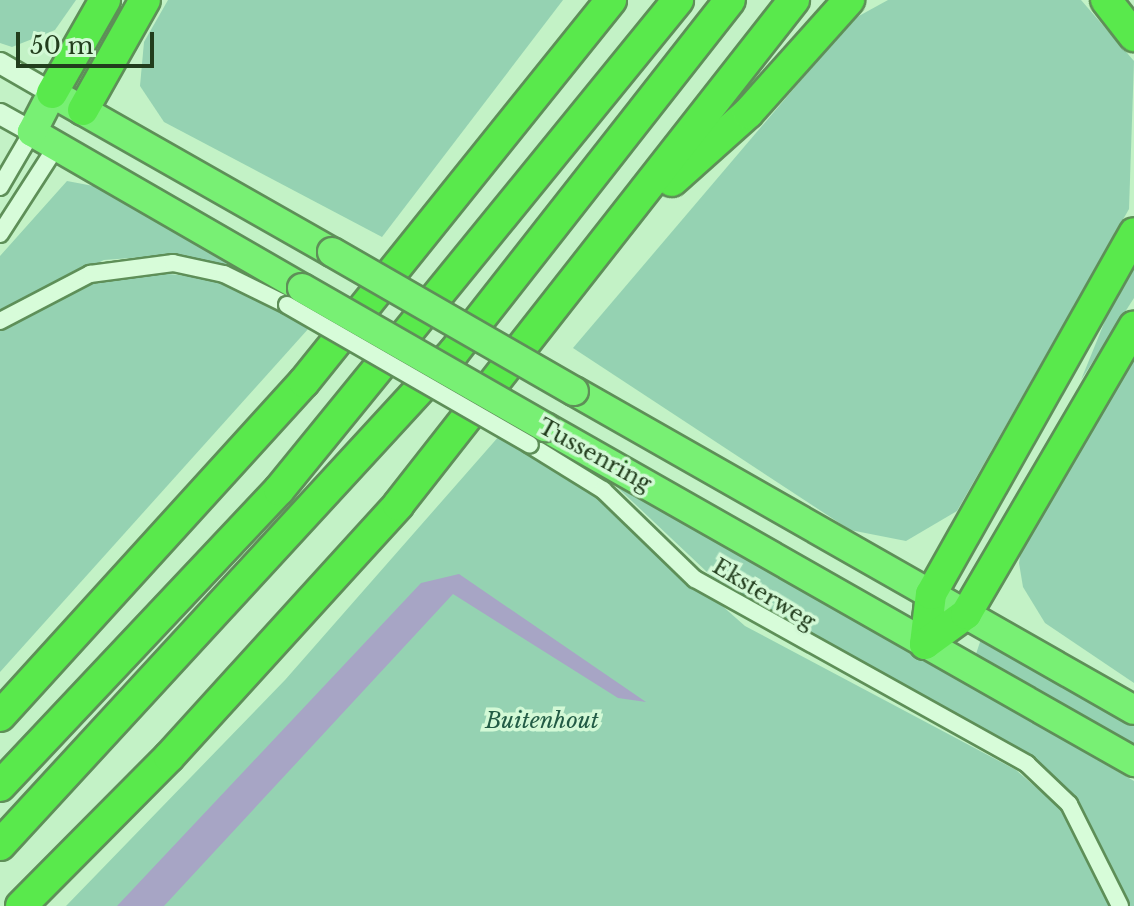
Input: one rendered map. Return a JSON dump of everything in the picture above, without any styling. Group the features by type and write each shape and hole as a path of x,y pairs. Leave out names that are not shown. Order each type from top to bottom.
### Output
{"highway":[{"path":"44,139 52,93 105,0"},
{"path":"44,139 83,110 145,0"},
{"path":"469,185 588,0"},
{"path":"0,716 294,394 469,185 611,0"},
{"path":"0,786 279,490 678,0"},
{"path":"0,845 454,352 730,0"},
{"path":"21,906 169,757 398,505 794,0"},
{"path":"614,233 748,113 849,0"},
{"path":"1106,0 1134,36"},
{"name":"Tussenring","path":"52,93 1134,710"},
{"name":"Tussenring","path":"44,139 295,296 537,436 925,644 1134,762"},
{"path":"925,644 931,594 1134,233"},
{"path":"925,644 966,614 1134,326"}],"street":[{"path":"0,63 52,93"},
{"path":"0,114 44,139"},
{"path":"0,187 44,139"},
{"path":"0,234 44,139"},
{"path":"0,321 90,274 173,263 224,274 295,296"},
{"name":"Eksterweg","path":"537,436 603,490 695,579 1027,764 1069,804 1120,906"}],"green space":[{"path":"0,0 76,0 55,30 12,47 0,43"},
{"path":"168,0 563,0 382,237 164,122 140,86 144,42"},
{"path":"888,0 1081,0 1134,61 1129,209 957,511 906,541 850,530 573,348 857,17"},
{"path":"67,181 104,188 240,270 171,255 104,260 0,311 0,256"},
{"path":"1134,257 1134,298 1081,380 1113,301"},
{"path":"140,271 217,279 309,328 0,672 0,327 82,286"},
{"path":"1134,360 1134,683 1045,623 1023,587 1019,563 1022,544"},
{"name":"Buitenhout","path":"500,435 601,499 745,626 1016,770 1061,809 1113,906 66,906 285,680"},
{"path":"599,470 1134,781 1134,906 1127,906 1056,779 726,590"},
{"path":"981,639 1134,718 1134,750 975,657"}],"water":[{"path":"459,574 646,702 618,698 453,594 164,906 117,906 421,583"}]}
